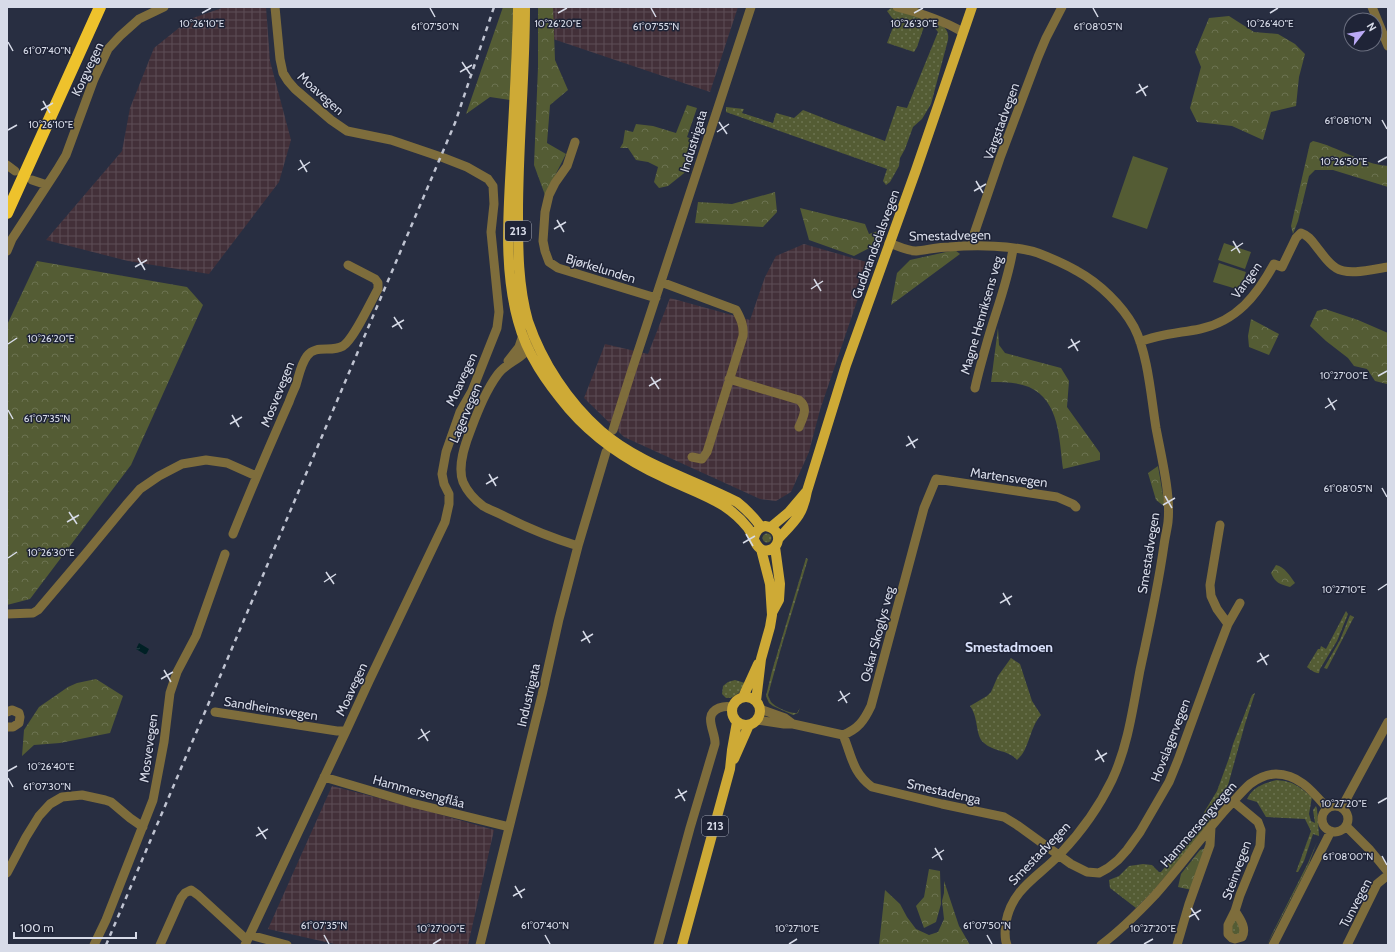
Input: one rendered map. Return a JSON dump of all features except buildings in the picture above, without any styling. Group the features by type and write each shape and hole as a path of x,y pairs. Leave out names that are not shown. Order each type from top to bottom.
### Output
{"highway":[{"path":"7,213 100,7"},
{"path":"78,58 87,48 108,7"}],"main road":[{"name":"213","path":"518,7 508,231 509,276 514,303 518,323 528,334 543,356 558,382 599,434"},
{"name":"213","path":"525,7 518,189 518,256 530,352 548,382 581,422 662,477 724,506 739,517 754,538 757,546 761,549 770,584 772,615 761,659 743,697 736,701 732,707 732,715 737,722 732,750 732,763"},
{"name":"Gudbrandsdalsvegen","path":"777,542 801,512 804,505 846,365 916,170 972,7"},
{"name":"213","path":"624,452 666,469 737,502 766,527 776,531 780,584 779,600 772,615"},
{"name":"Gudbrandsdalsvegen","path":"766,527 790,512 807,491"},
{"path":"754,538 756,532 766,527"},
{"path":"761,549 769,550 777,542"},
{"name":"213","path":"682,945 732,763 753,722 760,715 758,705 761,659"},
{"path":"743,697 749,697 758,705"},
{"path":"737,722 741,724 753,722"}],"street":[{"name":"Korgvegen","path":"7,251 12,239 66,155 94,79 108,49 138,19 164,7"},
{"name":"Moavegen","path":"247,940 445,522 449,504 449,494 444,484 442,474 446,452 460,412 472,391 492,344 497,328 499,312 491,232 494,204 493,186 488,178 467,167 390,140 347,131 326,116 295,89 283,72 280,59 275,7"},
{"name":"Industrigata","path":"613,430 751,7"},
{"path":"897,7 932,17 950,24 963,32"},
{"name":"Vargstadvegen","path":"972,246 973,237 1000,158 1038,57 1062,7"},
{"path":"1372,7 1388,46"},
{"name":"Bjørkelunden","path":"575,142 567,166 555,183 547,202 543,225 543,241 549,262 558,268 656,298"},
{"path":"7,165 15,171"},
{"path":"32,180 47,185"},
{"name":"Vangen","path":"1140,342 1158,336 1209,327 1226,320 1238,312 1252,299 1274,264 1282,267 1296,238 1301,233 1308,235 1329,263 1337,269 1355,272 1388,267"},
{"name":"Smestadvegen","path":"889,243 905,249 916,251 972,246 1013,249 1038,253 1078,271 1113,299 1123,311 1134,327 1140,342 1147,369 1164,477 1168,522 1158,581 1122,755 1104,795 1085,824 1059,856 1035,877 1013,900 1008,912 1005,926 1006,945"},
{"name":"Magne Henriksens veg","path":"974,388 1005,287 1013,249"},
{"name":"Mosvevegen","path":"233,534 256,476 289,402 305,358 309,353 316,349 336,348 347,343 354,334 378,289 378,283 375,279 348,265"},
{"path":"661,282 736,310 742,320 744,329 707,452 702,459 692,457"},
{"path":"502,369 520,347 528,334"},
{"name":"Lagervegen","path":"530,352 502,369 484,398 463,450 461,474 463,483 470,494 482,505 533,530 578,546"},
{"path":"729,379 799,400 803,404 805,411 799,427"},
{"name":"Industrigata","path":"480,945 508,826 542,695 559,619 578,546 606,452"},
{"path":"7,614 33,613 43,604 140,489 159,476 182,464 206,460 227,463 256,476"},
{"name":"Martensvegen","path":"936,479 1057,497 1068,501 1076,507"},
{"name":"Oskar Skoglys veg","path":"843,735 855,729 864,720 871,706 924,508 936,479"},
{"path":"1220,525 1210,585 1211,596 1217,609 1228,624"},
{"name":"Mosvevegen","path":"94,945 106,920 153,800 162,757 170,693 177,672 196,636 225,554"},
{"name":"Hovslagervegen","path":"1059,856 1080,870 1099,873 1118,860 1140,832 1169,782 1214,658 1228,624 1240,603"},
{"path":"758,705 785,718 793,724"},
{"path":"658,945 715,744 715,736 711,726 711,718 717,709 728,706 732,707"},
{"path":"7,712 12,710 19,713 20,717 19,723 13,727 7,727"},
{"name":"Sandheimsvegen","path":"215,712 306,727 346,731"},
{"path":"753,722 793,724 843,735"},
{"path":"1342,807 1388,722"},
{"name":"Smestadenga","path":"843,735 858,773 865,782 872,787 1004,817 1059,856"},
{"name":"Hammersengvegen","path":"1103,944 1140,912 1210,827 1251,784 1263,777 1275,774 1289,776 1301,781 1328,808"},
{"name":"Hammersengflåa","path":"324,777 412,803 508,826"},
{"path":"7,873 39,816 50,804 62,798 82,795 106,800 111,802 143,827"},
{"name":"Steinvegen","path":"1234,802 1258,822 1262,830 1260,846 1235,911"},
{"path":"1333,806 1342,807 1348,816 1346,826 1337,832 1331,831 1324,826 1322,818 1323,814 1328,808 1333,806"},
{"path":"1346,826 1370,850 1388,872"},
{"path":"1177,945 1189,904 1210,845 1210,827"},
{"path":"1273,945 1331,831"},
{"name":"Tunvegen","path":"1347,945 1377,884 1388,875"},
{"path":"160,945 181,898 185,893 191,890 247,940 287,945"}],"shaded area":[{"path":"225,7 266,7 270,61 291,140 279,182 209,274 128,261 46,240 122,151 130,108 154,48 190,19"},
{"path":"551,7 738,7 710,92 553,39"},
{"path":"804,244 870,263 820,410 809,452 791,492 776,501 760,499 624,437 584,398 605,344 648,354 670,298 750,320 765,277 776,256"},
{"path":"332,786 494,830 468,945 339,945 268,929"}],"green space":[{"path":"503,7 513,7 510,100 490,97 466,114"},
{"path":"538,7 553,7 555,60 568,90 550,105 547,143 566,154 545,195 534,165 538,67"},
{"path":"891,8 924,18 926,21 914,52 887,43 895,22 887,11"},
{"path":"1229,16 1254,32 1278,34 1295,44 1305,54 1299,77 1296,106 1271,112 1263,140 1232,126 1197,122 1190,108 1201,67 1195,52 1209,18"},
{"path":"937,25 942,25 944,27 948,35 948,40 931,104 922,119 913,127 900,158 899,166 890,182 886,185 883,181 887,169 726,112 726,107 744,109 742,113 773,123 776,113 794,118 803,110 885,141 897,106 907,108 938,32 934,27"},
{"path":"687,105 697,108 687,137 698,142 688,170 668,186 659,188 654,182 658,167 648,162 636,160 628,148 620,148 623,143 625,130 633,132 636,124 653,126 676,133"},
{"path":"1313,141 1332,147 1359,159 1378,165 1388,166 1388,187 1333,170 1315,170 1309,176 1298,221 1293,234 1291,226 1310,143"},
{"path":"1133,156 1168,168 1147,229 1112,217"},
{"path":"775,192 777,212 763,227 695,223 698,202 732,204"},
{"path":"800,208 865,224 869,234 878,231 889,208 893,210 881,242 854,256 809,240"},
{"path":"1224,243 1251,252 1245,269 1218,260"},
{"path":"955,250 960,254 891,305 897,273 910,260"},
{"path":"37,261 187,287 203,305 131,465 30,599 7,605 7,325"},
{"path":"1219,263 1246,272 1240,290 1213,282"},
{"path":"1325,309 1358,320 1388,333 1387,384 1375,381 1367,369 1354,366 1348,358 1310,326 1317,311"},
{"path":"1251,319 1279,334 1269,355 1249,347 1248,336"},
{"path":"998,328 999,345 1005,353 1061,368 1069,381 1067,407 1100,453 1100,460 1063,469 1059,434 1052,411 1047,402 1039,393 1024,385 991,382"},
{"path":"1158,466 1165,507 1156,500 1148,473"},
{"path":"767,533 772,538 767,543 762,538"},
{"path":"806,558 808,559 768,695 771,702 783,710 797,713 800,708 798,713 793,715 773,706 769,703 766,696"},
{"path":"1276,565 1285,570 1295,583 1290,587 1276,581 1271,573"},
{"path":"1346,611 1348,614 1337,641 1319,673 1313,672 1307,667 1321,646 1326,649"},
{"path":"1350,615 1354,617 1327,669 1324,668 1340,640"},
{"path":"1011,658 1020,664 1032,701 1041,715 1034,726 1025,750 1017,760 1010,754 988,746 981,740 975,716 970,706 991,692 998,676"},
{"path":"96,679 123,696 110,733 60,743 34,745 22,756 24,730 39,707 68,687 77,683"},
{"path":"735,680 745,683 735,696 726,698 722,694 723,686 728,682"},
{"path":"1255,693 1225,796 1209,819 1211,822 1152,892 1136,908 1110,888 1109,880 1119,876 1129,866 1143,864 1152,865 1159,872 1161,872 1186,842 1217,791 1252,695"},
{"path":"1277,780 1296,785 1312,797 1309,814 1311,821 1315,823 1313,810 1316,806 1317,809 1319,836 1313,834 1304,861 1298,872 1296,872 1311,831 1305,819 1266,817 1257,802 1247,799 1252,791 1259,786"},
{"path":"1317,842 1308,866 1267,945 1308,863"},
{"path":"1206,848 1192,890 1178,887 1181,874 1200,850"},
{"path":"929,869 940,871 941,904 936,922 924,928 916,906 924,897"},
{"path":"944,881 959,926 970,945 879,945 885,890 900,904 916,929 929,935 938,932 944,919 942,901"},
{"path":"1235,919 1240,928 1239,934 1233,935 1230,930"}],"water":[{"path":"139,643 149,649 146,655 136,649"}],"railway":[{"path":"106,945 455,123 494,7"}],"district":[{"name":"Smestadmoen","path":"1009,647"}]}
